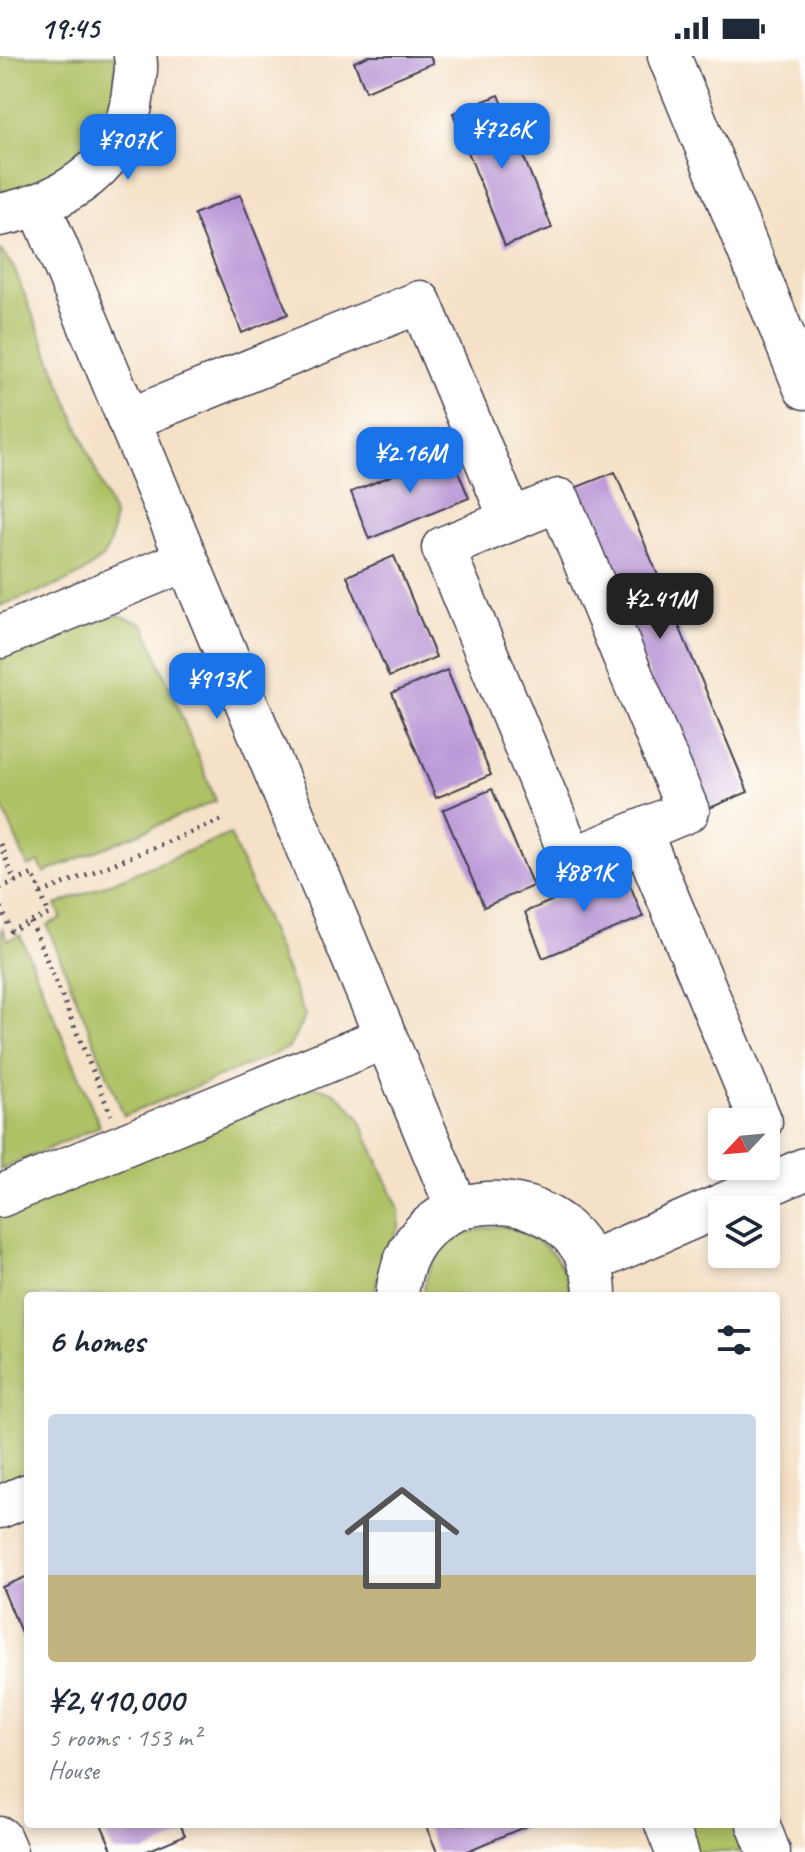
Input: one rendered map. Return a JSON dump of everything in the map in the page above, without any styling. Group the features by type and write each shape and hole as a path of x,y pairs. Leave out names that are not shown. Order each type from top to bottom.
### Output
{"street":[{"path":"135,56 131,108 112,151 80,185 20,211 128,420 457,1208"},
{"path":"669,56 805,388"},
{"path":"128,420 420,302 511,520"},
{"path":"559,500 688,811 640,831 572,859 443,548 559,500"},
{"path":"0,637 186,560"},
{"path":"640,831 755,1108"},
{"path":"0,1196 384,1038"},
{"path":"397,1292 398,1276 410,1248 431,1225 457,1208 487,1201 518,1204 547,1216 571,1236 591,1279 794,1173 780,1154"},
{"path":"0,1507 24,1497"},
{"path":"668,1828 677,1852"},
{"path":"760,1828 769,1852"},
{"path":"0,1838 6,1852"}],"path":[{"path":"41,893 224,819"},
{"path":"0,844 15,882"},
{"path":"0,888 33,874 49,914 11,931 1,909"},
{"path":"31,922 123,1146"}],"green space":[{"path":"0,56 117,56 114,94 106,124 84,154 70,167 36,185 0,192"},
{"path":"0,250 13,266 114,516 108,548 92,566 68,581 0,606"},
{"path":"115,614 144,624 216,801 44,873 39,862 28,867 0,801 0,659"},
{"path":"230,834 305,1016 289,1048 124,1116 47,925 62,918 56,905"},
{"path":"2,927 8,940 20,935 100,1126 0,1170"},
{"path":"307,1085 335,1092 358,1115 399,1209 399,1228 382,1256 375,1292 24,1292 24,1475 0,1484 0,1214"},
{"path":"503,1226 539,1242 557,1259 569,1292 424,1292 431,1266 439,1254 460,1237"},
{"path":"684,1828 745,1828 754,1852 693,1852"}],"building":[{"path":"369,56 430,56 433,63 366,91 354,62"},
{"path":"499,95 552,228 505,246 453,113"},
{"path":"240,195 288,314 242,333 194,214"},
{"path":"450,452 469,498 369,539 351,492"},
{"path":"615,472 748,792 705,810 572,489"},
{"path":"394,556 436,657 389,677 347,576"},
{"path":"447,670 491,775 436,798 392,693"},
{"path":"492,789 533,886 484,907 443,810"},
{"path":"624,870 643,917 543,958 525,912"},
{"path":"24,1578 24,1639 2,1587"},
{"path":"103,1828 182,1828 185,1835 145,1852 113,1852"},
{"path":"427,1828 522,1828 465,1852 437,1852"}]}
